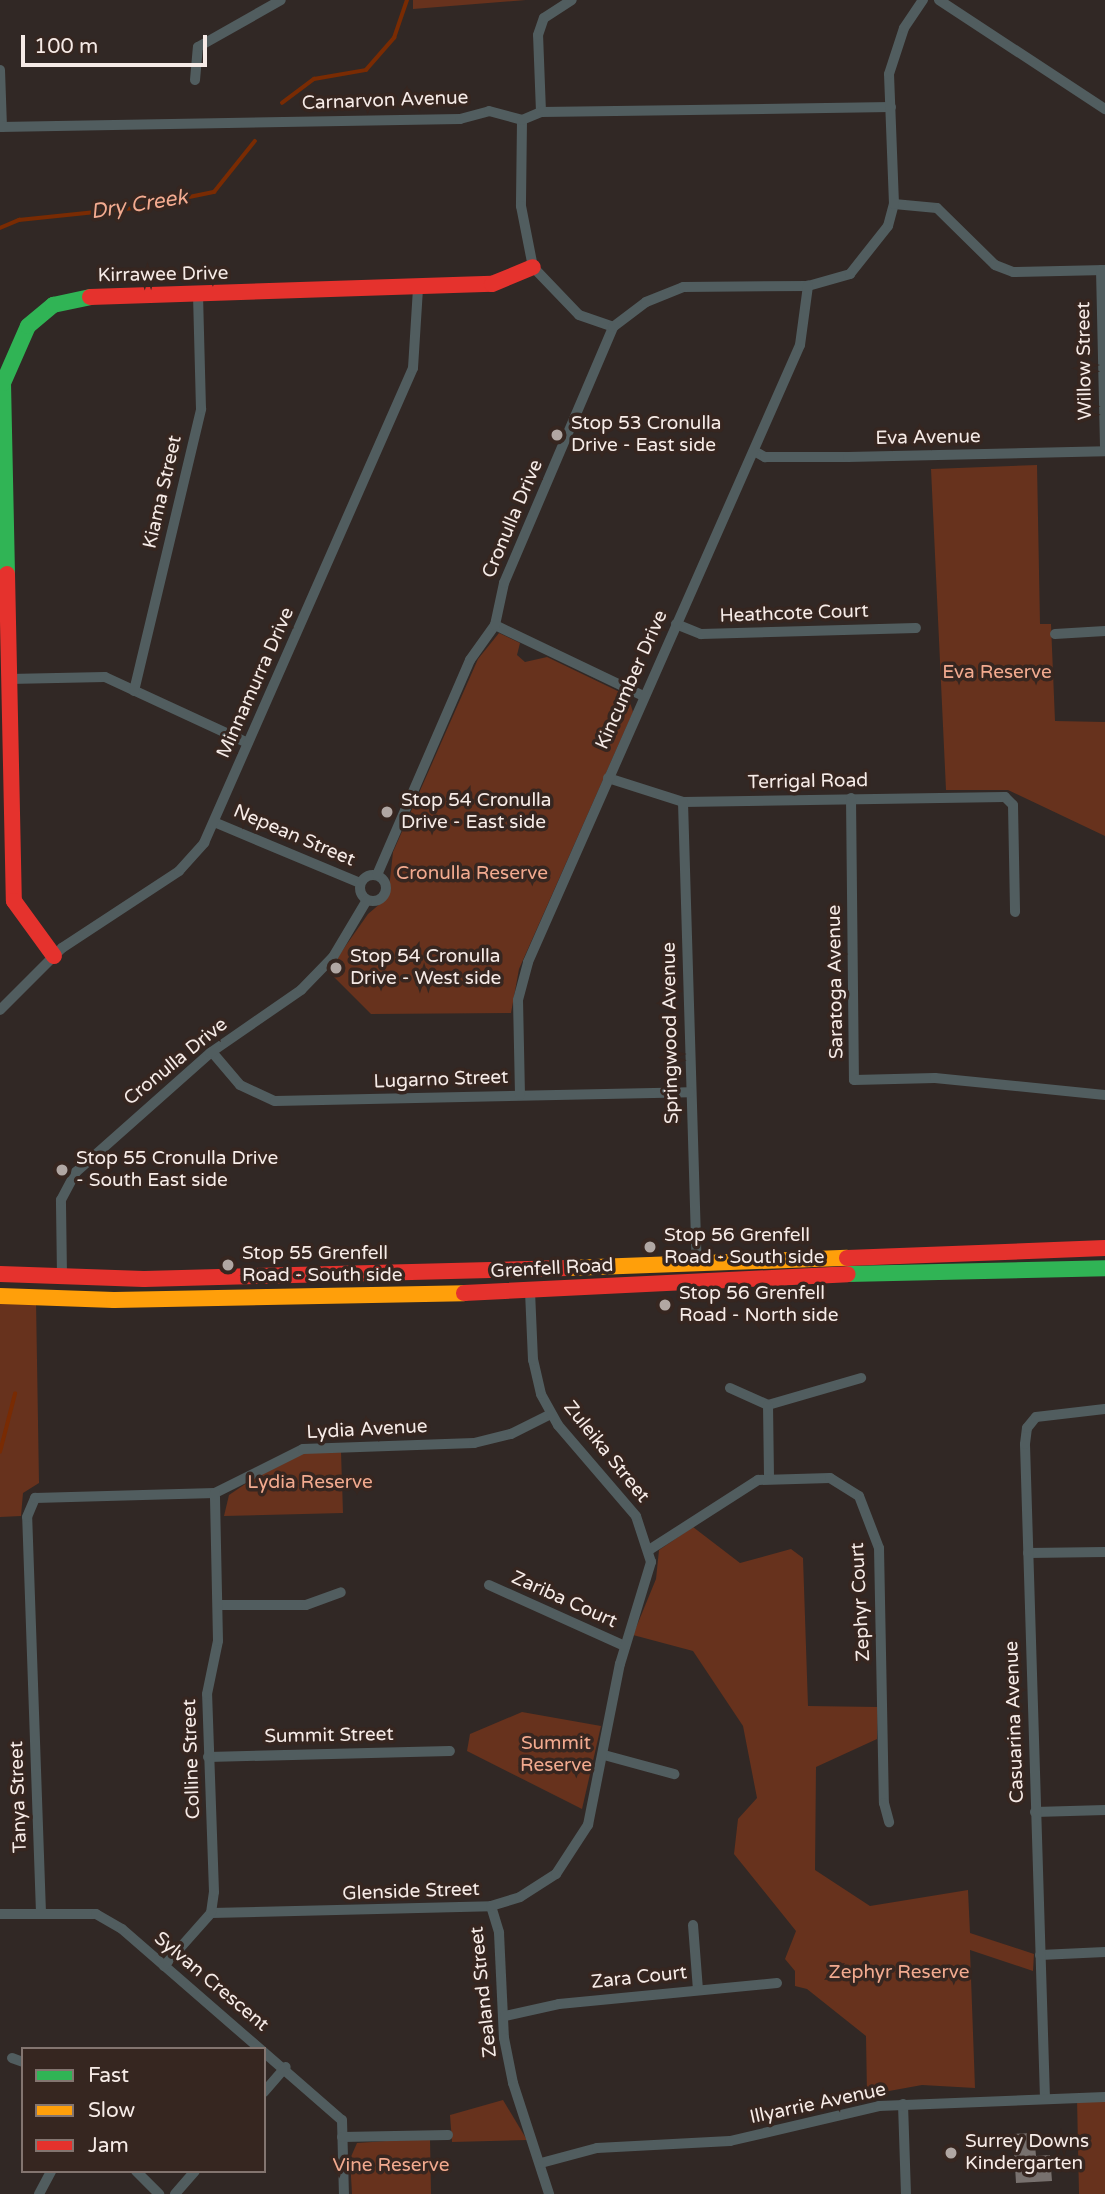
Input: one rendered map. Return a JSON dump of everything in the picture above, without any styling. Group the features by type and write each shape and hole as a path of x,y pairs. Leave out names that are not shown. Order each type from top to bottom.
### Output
{"main road":[{"name":"Kirrawee Drive","path":"54,956 14,901 2,479 3,383 11,354 28,326 53,305 88,297 198,297 492,284 533,267"},
{"name":"Grenfell Road","path":"0,1274 62,1276 530,1271 697,1262 1105,1248"},
{"name":"Grenfell Road","path":"0,1296 63,1298 530,1292 782,1275 1105,1268"},
{"path":"530,1271 530,1292"},
{"path":"62,1276 63,1298"}],"street":[{"path":"195,79 198,47 281,0"},
{"path":"541,113 538,36 544,19 572,0"},
{"path":"923,0 892,57 894,204 937,208 995,265 1013,272 1103,270"},
{"path":"939,0 1105,109"},
{"path":"0,70 1,127"},
{"path":"613,327 579,315 533,267 521,206 522,120 541,113 891,107"},
{"name":"Carnarvon Avenue","path":"1,127 460,119 489,111 522,120"},
{"name":"Cronulla Drive","path":"62,1276 59,1214 66,1186 95,1152 212,1052 317,974 367,900 385,893 377,875 470,660 495,625 505,583 613,327 646,302 683,287 808,286 850,274 865,261 888,226 894,204"},
{"name":"Willow Street","path":"1103,270 1105,451"},
{"name":"Kincumber Drive","path":"520,1095 517,1000 526,969 643,696 800,345 808,286"},
{"name":"Minnamurra Drive","path":"0,1010 54,956 179,871 197,854 214,822 413,368 418,288"},
{"name":"Kiama Street","path":"134,691 201,409 198,297"},
{"name":"Eva Avenue","path":"754,451 765,457 835,457 1105,451"},
{"name":"Heathcote Court","path":"676,624 701,634 916,628"},
{"path":"495,625 643,696"},
{"path":"1055,634 1105,631"},
{"path":"9,679 105,677 248,743"},
{"name":"Terrigal Road","path":"608,778 683,802 991,795 1012,801 1015,912"},
{"name":"Saratoga Avenue","path":"851,798 854,1080 935,1078 1105,1095"},
{"name":"Springwood Avenue","path":"683,802 697,1262"},
{"name":"Nepean Street","path":"214,822 360,883"},
{"path":"367,900 360,883 377,875"},
{"name":"Lugarno Street","path":"212,1052 240,1085 275,1101 690,1092"},
{"name":"Zuleika Street","path":"530,1292 535,1376 551,1414 636,1516 649,1550"},
{"path":"730,1388 768,1405 860,1378"},
{"path":"768,1405 769,1479"},
{"name":"Casuarina Avenue","path":"1045,2099 1028,1553 1027,1427 1049,1412 1105,1409"},
{"name":"Lydia Avenue","path":"29,1512 35,1498 49,1496 215,1493 303,1449 474,1443 511,1434 551,1414"},
{"name":"Zephyr Court","path":"649,1550 676,1538 734,1490 769,1479 830,1478 846,1484 872,1516 879,1548 884,1803 889,1822"},
{"name":"Colline Street","path":"211,1913 214,1868 207,1694 219,1605 215,1493"},
{"name":"Tanya Street","path":"29,1512 41,1913"},
{"name":"Glenside Street","path":"211,1913 491,1906 520,1897 556,1874 575,1849 588,1825 625,1646 645,1596 649,1550"},
{"path":"1028,1553 1105,1552"},
{"name":"Zariba Court","path":"489,1585 625,1646"},
{"path":"219,1605 306,1605 341,1592"},
{"name":"Summit Street","path":"208,1756 450,1751"},
{"path":"604,1755 674,1774"},
{"path":"1035,1812 1105,1810"},
{"name":"Zealand Street","path":"491,1906 513,2083 550,2194"},
{"path":"164,1966 211,1913"},
{"name":"Sylvan Crescent","path":"0,1914 96,1914 262,2047"},
{"path":"693,1926 698,1990"},
{"path":"1040,1955 1105,1952"},
{"name":"Zara Court","path":"505,2016 559,2004 777,1983"},
{"name":"Sylvan Crescent","path":"266,2050 342,2120 342,2137"},
{"path":"266,2090 286,2067"},
{"name":"Illyarrie Avenue","path":"541,2163 597,2148 730,2141 854,2110 903,2105 1105,2097"},
{"path":"903,2105 906,2194"},
{"path":"344,2194 342,2137 448,2134"},
{"path":"39,2194 50,2173"},
{"path":"138,2173 159,2194"},
{"path":"175,2194 193,2173"}],"green space":[{"path":"413,0 526,0 413,9"},
{"name":"Eva Reserve","path":"1037,465 1040,624 1051,624 1055,721 1105,722 1105,836 1008,790 946,790 931,469"},
{"name":"Cronulla Reserve","path":"499,633 520,643 517,655 525,662 547,657 628,696 633,712 519,969 511,1013 371,1014 328,971 368,914 388,897 393,852 478,659"},
{"path":"0,1299 36,1300 39,1483 23,1493 21,1516 0,1517"},
{"name":"Lydia Reserve","path":"341,1452 343,1513 224,1516 229,1495 281,1460 303,1453"},
{"name":"Zephyr Reserve","path":"693,1527 740,1563 791,1549 803,1558 808,1706 878,1707 877,1739 816,1767 815,1870 870,1906 968,1890 970,1933 1034,1954 1033,1971 970,1950 975,2088 922,2085 867,2095 866,2036 807,1989 795,1986 795,1971 785,1959 796,1931 734,1854 738,1819 757,1798 743,1726 693,1651 633,1635 656,1579 659,1550"},
{"name":"Summit Reserve","path":"522,1712 601,1726 582,1809 467,1751 470,1734"},
{"path":"1105,2097 1105,2194 1079,2194 1077,2098"},
{"path":"503,2100 527,2140 452,2142 450,2115"},
{"name":"Vine Reserve","path":"430,2138 431,2194 352,2194 350,2159 357,2143"}],"building":[{"path":"1034,2133 1036,2156 1050,2155 1052,2181 1016,2183 1013,2134"}],"waterway":[{"name":"Dry Creek","path":"282,103 314,79 366,70 394,38 407,0"},
{"name":"Dry Creek","path":"0,228 19,220 136,208 214,192 255,141"},
{"path":"0,1452 15,1394"}],"traffic: fast":[{"path":"7,574 3,383 28,326 53,305 90,297"},
{"path":"848,1274 1105,1268"}],"traffic: slow":[{"path":"568,1268 847,1258"},
{"path":"0,1296 114,1300 464,1293"}],"traffic: jam":[{"path":"90,297 492,284 533,267"},
{"path":"7,574 14,901 54,956"},
{"path":"847,1258 1105,1248"},
{"path":"0,1274 144,1279 568,1268"},
{"path":"464,1293 848,1274"}],"place":[{"name":"Stop 53 Cronulla Drive - East side","path":"557,435"},
{"name":"Stop 54 Cronulla Drive - East side","path":"387,812"},
{"name":"Stop 54 Cronulla Drive - West side","path":"336,968"},
{"name":"Stop 55 Cronulla Drive - South East side","path":"62,1170"},
{"name":"Stop 56 Grenfell Road - South side","path":"650,1247"},
{"name":"Stop 55 Grenfell Road - South side","path":"228,1265"},
{"name":"Stop 56 Grenfell Road - North side","path":"665,1305"},
{"name":"Surrey Downs Kindergarten","path":"951,2153"}]}
